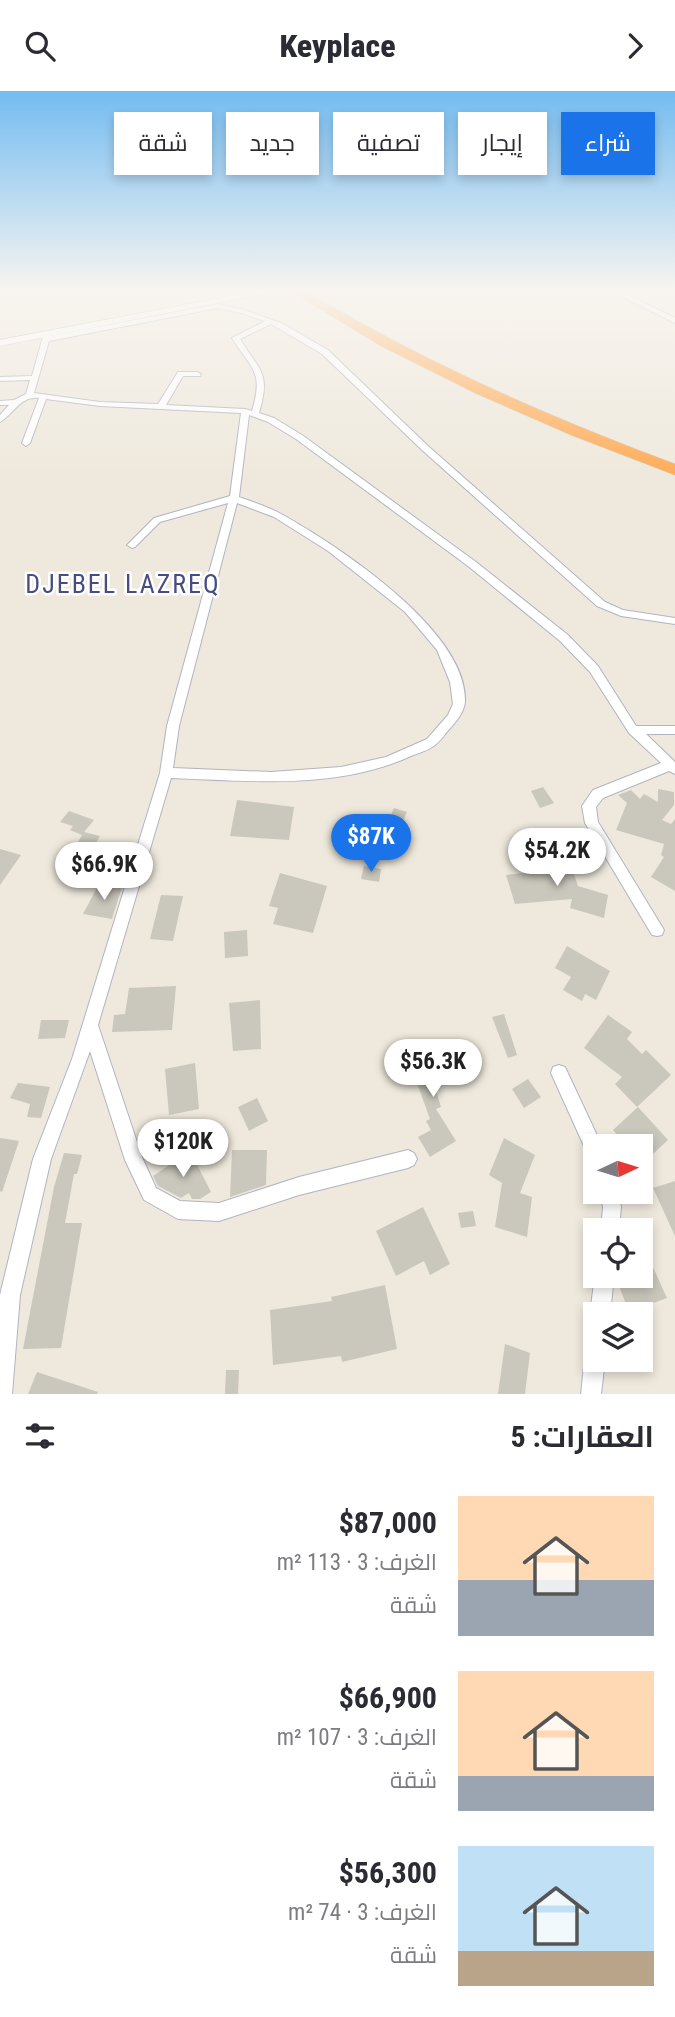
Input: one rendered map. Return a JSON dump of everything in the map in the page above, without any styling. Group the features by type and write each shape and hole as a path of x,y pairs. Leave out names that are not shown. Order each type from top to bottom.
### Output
{"highway":[{"path":"402,351 461,380 675,470"},
{"path":"425,351 566,415 675,457"}],"street":[{"path":"30,395 42,351"},
{"path":"2,1394 10,1295 42,1159 89,1024 166,773 173,726 234,498 250,412 260,398 259,367 246,351"},
{"path":"321,351 342,366 425,448 601,604 621,613 675,621"},
{"path":"162,405 181,374 197,374"},
{"path":"0,379 34,378"},
{"path":"0,420 16,402 30,395 100,404 162,405 250,412 299,437 472,564 564,638 594,669 633,730 672,767 598,794 589,806 592,823 657,930"},
{"path":"26,443 43,397"},
{"path":"0,403 16,402"},
{"path":"132,545 157,520 234,498 277,515 331,549 409,610 442,649 456,682 459,704 453,717 430,742 377,764 341,772 271,777 166,773"},
{"path":"633,730 675,730"},
{"path":"89,1024 134,1160 150,1194 178,1210 219,1212 299,1186 408,1159"},
{"path":"559,1073 587,1134"},
{"path":"591,1394 593,1372"}],"building":[{"path":"543,787 554,803 540,808 531,791"},
{"path":"658,789 674,792 674,805 662,820 671,824 675,819 675,891 651,877 664,857 661,855 664,844 616,830 627,803 618,795 631,790 640,799 644,794 658,802"},
{"path":"237,800 294,807 289,840 230,836"},
{"path":"394,808 407,812 397,835 384,831"},
{"path":"69,811 94,820 84,832 100,836 81,869 65,865 82,835 70,830 73,826 60,822"},
{"path":"0,849 21,855 0,885"},
{"path":"568,857 578,886 608,895 604,918 570,908 572,899 515,904 506,875 550,870 547,859"},
{"path":"364,866 381,869 379,882 361,879"},
{"path":"280,873 327,886 313,933 273,924 278,908 269,906"},
{"path":"99,884 122,887 112,919 83,914"},
{"path":"161,895 183,896 173,941 150,939"},
{"path":"247,930 248,956 225,958 224,932"},
{"path":"567,946 610,971 596,1000 585,994 582,1001 563,990 571,977 555,968"},
{"path":"176,986 172,1030 112,1032 114,1015 125,1014 129,988"},
{"path":"260,1000 261,1049 233,1051 229,1003"},
{"path":"504,1014 517,1055 508,1058 492,1017"},
{"path":"608,1015 632,1032 627,1039 642,1054 646,1050 671,1075 637,1107 615,1084 622,1077 584,1048"},
{"path":"41,1020 69,1020 65,1038 38,1039"},
{"path":"445,1043 455,1060 430,1072 441,1107 436,1109 456,1141 430,1157 418,1137 431,1130 426,1121 430,1119 417,1083 413,1085 406,1070 427,1061 423,1054"},
{"path":"195,1063 199,1109 169,1115 165,1069"},
{"path":"528,1079 541,1097 524,1108 512,1089"},
{"path":"18,1083 50,1087 41,1118 27,1117 30,1104 10,1098"},
{"path":"257,1098 268,1121 249,1131 238,1107"},
{"path":"638,1107 668,1140 653,1154 653,1134 616,1134 613,1130"},
{"path":"0,1138 19,1141 2,1192 0,1191"},
{"path":"504,1138 535,1155 520,1193 532,1197 527,1237 495,1227 502,1183 489,1175"},
{"path":"232,1150 267,1150 266,1185 230,1197"},
{"path":"190,1151 211,1192 200,1199 192,1199 189,1193 181,1198 158,1186 153,1176"},
{"path":"64,1153 82,1155 77,1174 74,1174 65,1223 82,1223 61,1348 23,1349 54,1187"},
{"path":"675,1181 675,1236 653,1188"},
{"path":"423,1207 450,1264 430,1275 424,1261 396,1276 376,1231"},
{"path":"473,1211 476,1226 461,1228 458,1213"},
{"path":"653,1267 667,1298 653,1303 625,1302 620,1288 653,1288"},
{"path":"385,1285 397,1349 342,1362 341,1356 273,1365 270,1310 332,1301 331,1297"},
{"path":"505,1344 530,1353 525,1394 498,1394"},
{"path":"226,1370 239,1370 238,1394 225,1394"},
{"path":"37,1372 98,1392 28,1394"}],"district":[{"name":"DJEBEL LAZREQ","path":"123,584"}]}
